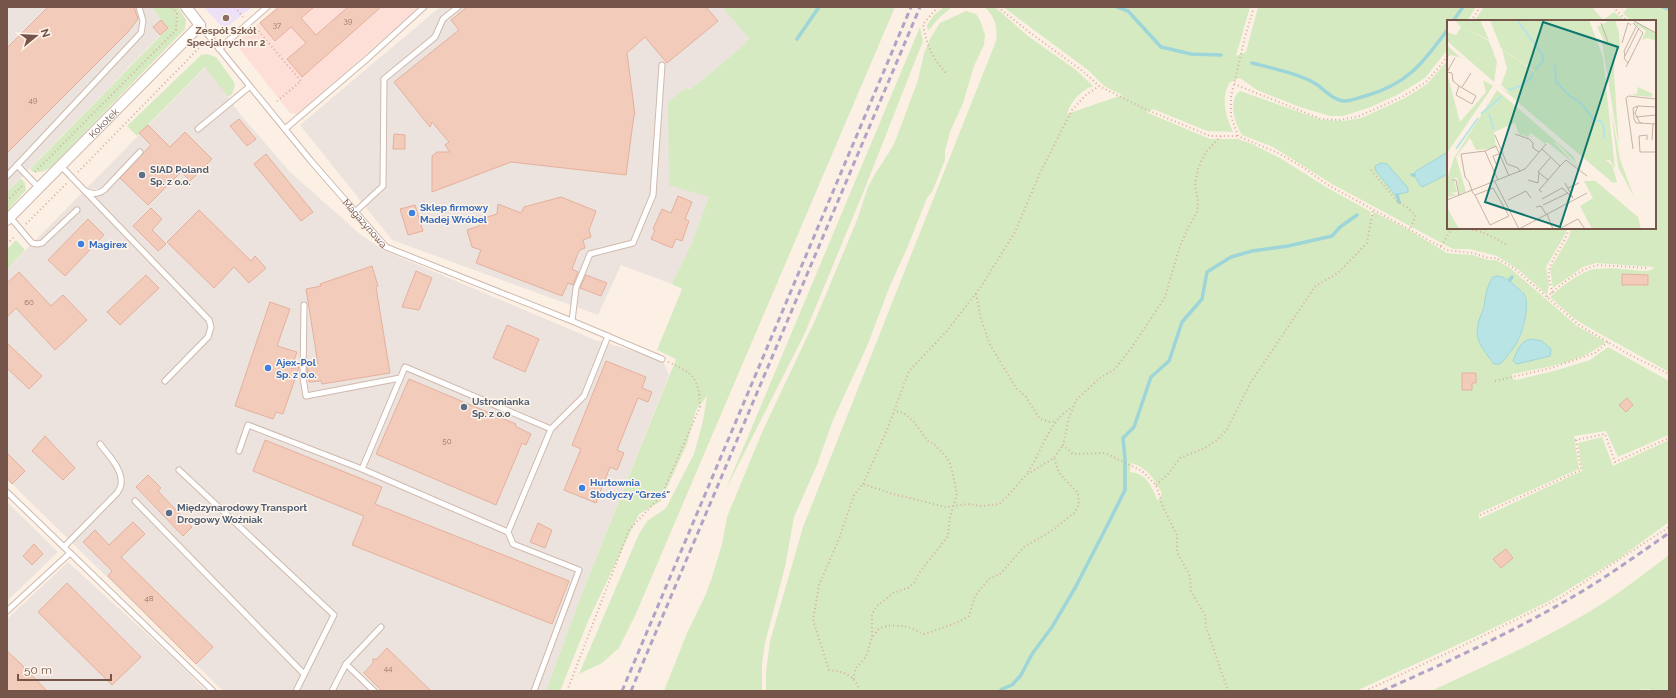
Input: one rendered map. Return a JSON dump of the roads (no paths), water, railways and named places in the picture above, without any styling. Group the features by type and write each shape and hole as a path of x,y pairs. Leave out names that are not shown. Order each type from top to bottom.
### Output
{"street":[{"name":"Magazynowa","path":"186,7 200,25"},
{"name":"Kokotek","path":"8,219 200,25"}],"lane":[{"path":"7,176 141,33 143,21 139,7"},
{"path":"219,49 267,7"},
{"path":"285,129 368,58 424,7"},
{"path":"355,212 383,186 384,79 435,37 443,19 458,7"},
{"name":"Magazynowa","path":"200,25 249,87 386,247 572,321 662,359"},
{"path":"572,321 576,288 590,254 633,243 653,195 662,65"},
{"path":"198,129 249,87"},
{"path":"84,190 88,193 96,194 104,190 140,152"},
{"path":"17,165 39,188"},
{"path":"61,166 209,320 211,327 208,337 165,381"},
{"path":"8,219 32,243 37,244 42,243 77,210"},
{"path":"304,305 303,378 306,396 400,378"},
{"path":"508,532 552,429 584,396 608,336"},
{"path":"362,469 405,367 552,429"},
{"path":"239,451 248,425 362,469 508,532 513,544 579,570 534,691"},
{"path":"64,547 117,493 122,484 119,471 100,444"},
{"path":"179,470 334,615 296,691"},
{"path":"7,492 213,691"},
{"path":"135,500 304,674"},
{"path":"7,611 70,553"},
{"path":"332,691 346,664 381,626"},
{"path":"346,664 374,691"}],"water":[{"path":"1447,153 1447,174 1422,187 1414,175 1416,171"},
{"path":"1381,163 1387,164 1408,188 1408,192 1395,195 1376,171 1375,166"},
{"path":"1498,276 1509,280 1524,294 1526,299 1526,312 1523,328 1518,341 1500,364 1494,364 1481,346 1477,330 1488,288 1493,277"},
{"path":"1531,339 1542,341 1551,349 1550,356 1517,364 1513,361 1518,350 1524,342"}],"waterway":[{"path":"797,39 819,7"},
{"path":"1117,7 1128,11 1161,47 1191,54 1221,55"},
{"path":"1454,20 1463,7"},
{"path":"1663,7 1669,9"},
{"path":"1252,63 1302,77 1316,84 1336,99 1344,101 1380,91 1403,79 1422,62 1447,30"},
{"path":"1397,195 1399,202"},
{"path":"1000,691 1012,685 1021,675 1032,654 1052,627 1075,588 1125,490 1123,438 1134,427 1151,377 1169,361 1182,322 1202,299 1207,272 1231,257 1252,251 1288,246 1332,236 1340,227 1357,215"}],"railway":[{"path":"622,691 911,7"},
{"path":"631,691 920,7"},
{"path":"1382,691 1483,644 1557,606 1603,578 1669,533"}],"place":[{"name":"Zespół Szkół Specjalnych nr 2","path":"226,18"},
{"name":"SIAD Poland Sp. z o.o.","path":"142,175"},
{"name":"Sklep firmowy Madej Wróbel","path":"412,213"},
{"name":"Magirex","path":"81,244"},
{"name":"Ajex-Pol Sp. z o.o.","path":"268,368"},
{"name":"Ustronianka Sp. z o.o","path":"464,407"},
{"name":"Hurtownia Słodyczy \"Grześ\"","path":"582,488"},
{"name":"Międzynarodowy Transport Drogowy Woźniak","path":"169,513"}]}
